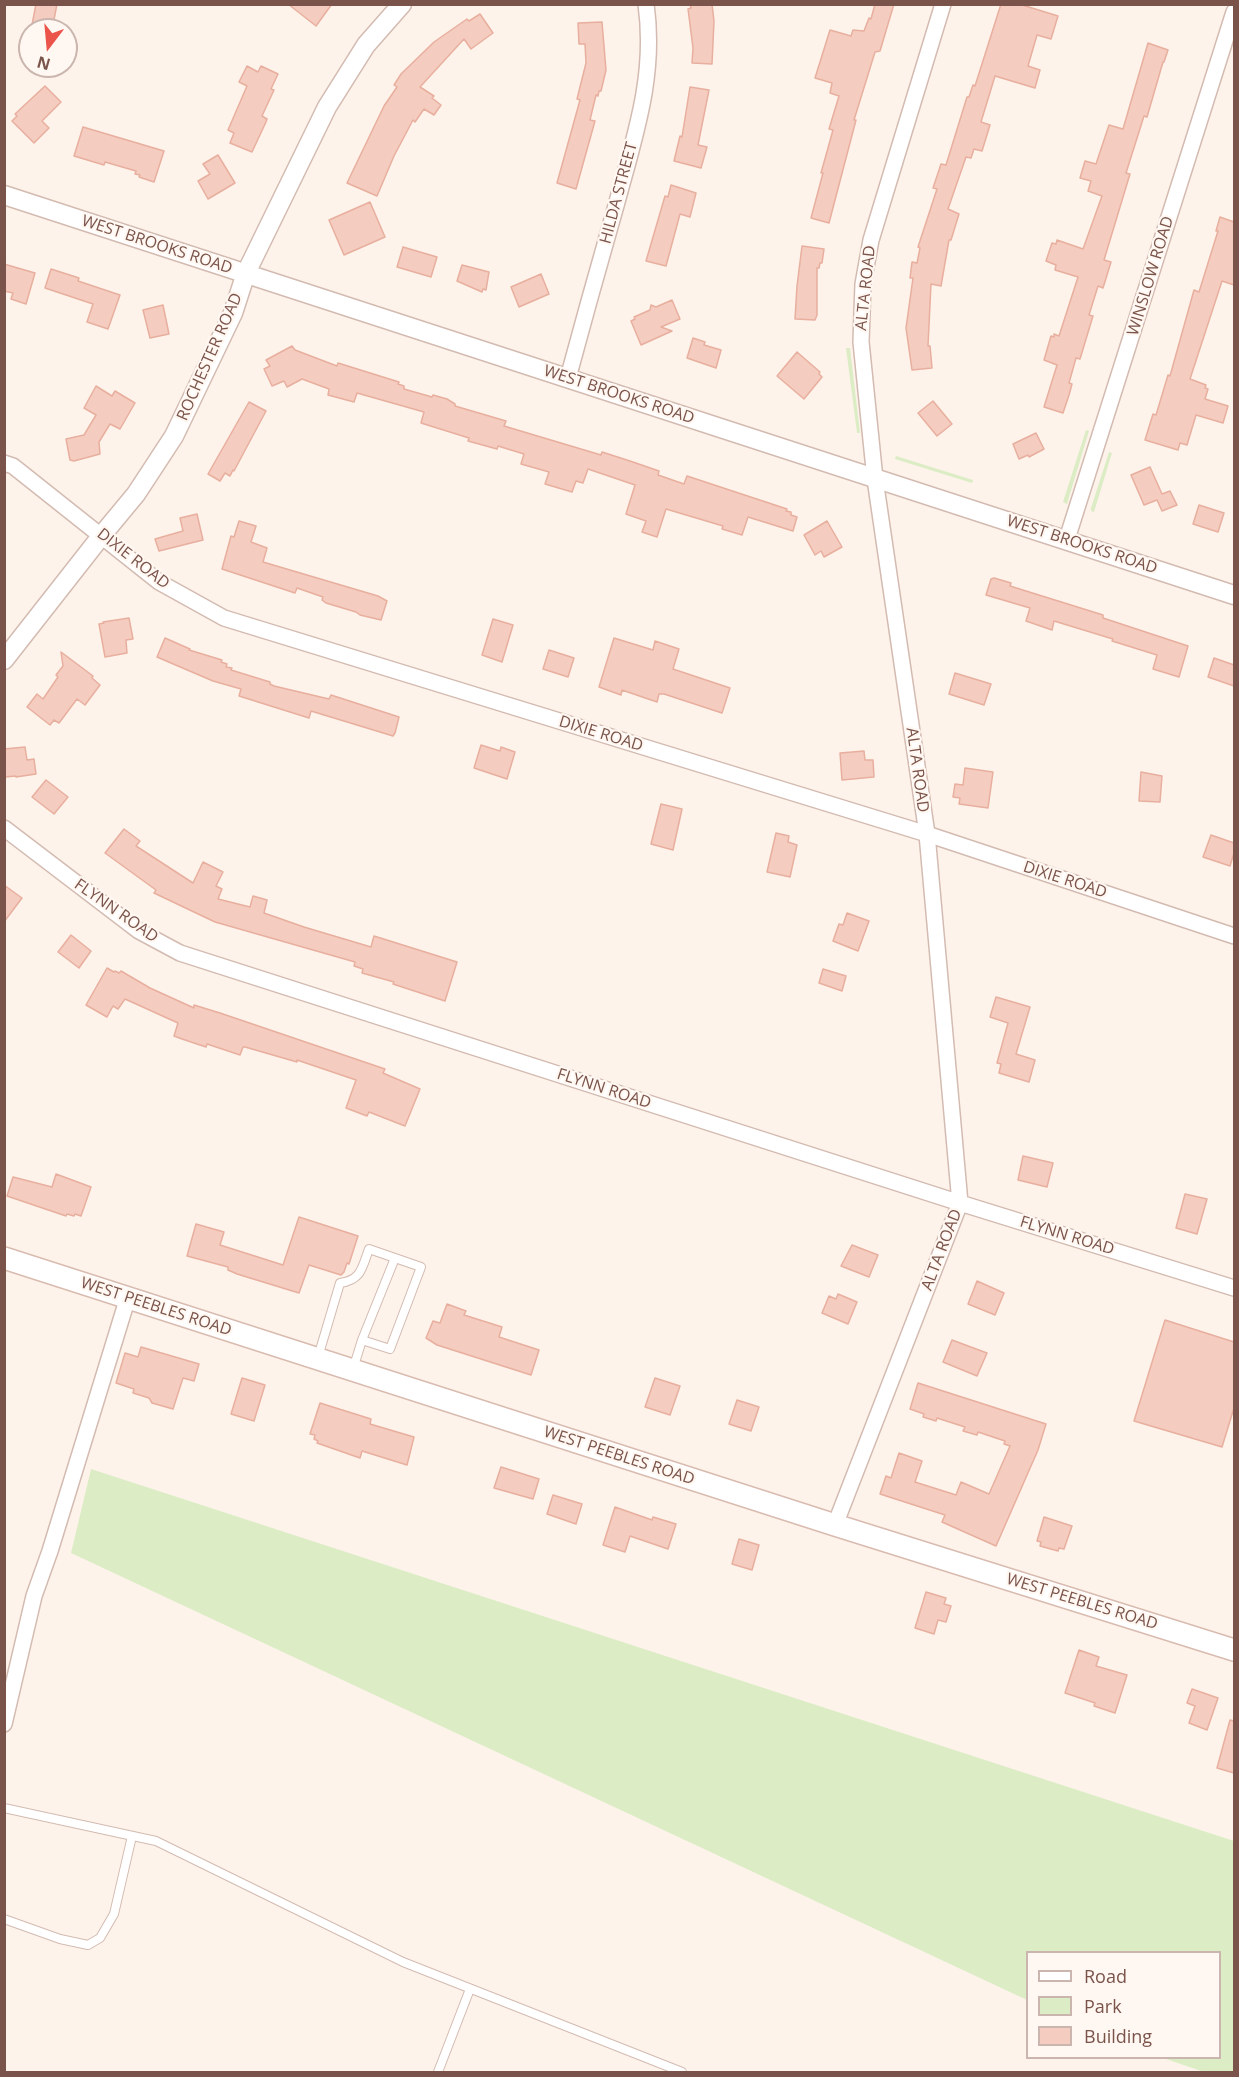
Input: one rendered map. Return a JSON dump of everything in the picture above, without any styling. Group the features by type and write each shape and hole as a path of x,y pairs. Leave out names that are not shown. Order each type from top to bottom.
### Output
{"main road":[{"name":"WEST PEEBLES ROAD","path":"4,1258 835,1525 1234,1650"}],"street":[{"name":"ROCHESTER ROAD","path":"4,660 136,494 174,436 233,313 246,273 336,91 366,45 402,4"},
{"name":"HILDA STREET","path":"568,378 628,161 645,90 649,64 646,4"},
{"name":"ALTA ROAD","path":"835,1525 960,1203 927,834 875,479 861,342 863,284 876,220 943,4"},
{"name":"WINSLOW ROAD","path":"1067,539 1234,12"},
{"name":"WEST BROOKS ROAD","path":"4,195 1234,595"},
{"name":"DIXIE ROAD","path":"4,463 13,466 159,582 224,618 927,834 1234,936"},
{"name":"FLYNN ROAD","path":"4,828 139,931 180,953 960,1203 1234,1288"},
{"path":"4,1724 34,1596 128,1297"}],"lane":[{"path":"317,1359 340,1283 352,1281 360,1274 369,1249 421,1267 390,1348 362,1340"},
{"path":"352,1370 395,1258"},
{"path":"5,1811 156,1841 403,1962 682,2073"},
{"path":"4,1919 60,1939 88,1945 100,1938 114,1914 132,1836"},
{"path":"438,2073 470,1989"}],"green space":[{"path":"846,348 850,348 860,433 857,433"},
{"path":"1086,430 1089,431 1067,504 1063,502"},
{"path":"1109,452 1112,453 1094,512 1091,508"},
{"path":"896,456 973,480 972,483 895,459"},
{"path":"91,1469 1234,1841 1234,2072 1204,2072 1166,2059 1221,2059 1221,1951 1026,1951 1026,2000 71,1553"}],"building":[{"path":"36,4 57,4 54,18 33,18"},
{"path":"288,4 332,4 316,26"},
{"path":"690,4 712,4 714,21 712,64 692,63 693,48 688,9 691,8"},
{"path":"875,4 894,4 880,51 875,52 854,120 856,120 829,223 811,218 833,130 829,129 839,96 830,93 832,83 815,78 830,30 851,36 853,30 864,31 869,18 871,19"},
{"path":"1001,4 1019,4 1058,16 1051,39 1037,35 1028,66 1040,70 1035,88 995,76 981,122 990,125 982,151 974,149 971,158 966,157 948,209 959,214 951,240 949,240 941,286 931,284 928,346 930,346 932,368 912,370 906,328 913,278 910,278 912,262 917,263 920,248 918,247 937,189 933,188 941,164 946,165 967,97 973,85 975,86"},
{"path":"480,14 493,33 471,49 464,39 420,87 434,96 432,98 441,105 434,115 424,109 415,122 413,120 377,196 347,183 384,106 397,87 394,85 401,74 434,42 467,19 469,21"},
{"path":"602,22 606,70 601,91 598,96 596,95 590,120 595,121 576,189 557,183 580,100 577,99 586,63 585,44 579,44 578,23"},
{"path":"1148,43 1168,50 1126,173 1130,174 1104,260 1111,262 1103,288 1098,286 1089,315 1093,316 1080,359 1076,358 1069,383 1072,384 1063,413 1044,407 1057,365 1044,360 1051,336 1054,337 1054,334 1059,336 1078,277 1055,270 1056,265 1046,261 1052,243 1056,244 1057,240 1083,249 1102,196 1088,191 1091,181 1080,178 1085,161 1096,164 1109,125 1123,129"},
{"path":"247,66 258,72 261,66 278,74 271,89 274,90 262,116 267,119 266,122 252,152 230,143 234,133 228,130 247,86 239,82"},
{"path":"45,86 61,102 42,121 49,128 34,143 12,121 17,116 15,114"},
{"path":"690,87 709,90 698,145 707,147 701,168 674,161 680,136 682,137"},
{"path":"83,127 164,151 154,182 139,177 140,175 135,174 136,171 74,156"},
{"path":"218,155 235,183 208,199 198,181 210,174 203,164"},
{"path":"671,185 696,193 690,217 680,214 666,266 646,261 665,196 668,197"},
{"path":"370,202 385,237 344,255 329,220"},
{"path":"1220,217 1234,222 1234,285 1222,281 1190,379 1206,385 1205,388 1208,389 1205,399 1228,406 1223,423 1196,415 1187,445 1180,443 1178,450 1145,440 1153,414 1156,415 1168,375 1170,376 1194,290 1199,292 1218,231 1216,231"},
{"path":"802,246 824,249 822,263 817,268 817,315 815,320 795,319"},
{"path":"403,247 437,257 431,277 397,267"},
{"path":"4,264 35,273 26,304 11,299 13,293 4,291"},
{"path":"462,265 489,272 486,290 483,289 482,292 457,281"},
{"path":"51,269 120,295 108,329 87,322 93,304 45,288"},
{"path":"541,274 549,294 519,307 511,287"},
{"path":"672,300 680,319 661,327 672,331 641,345 631,321 635,319 634,317 650,310 651,305 656,307"},
{"path":"163,305 169,334 150,338 143,310"},
{"path":"693,338 705,342 704,345 721,350 716,368 687,358"},
{"path":"292,346 295,350 337,366 338,363 399,382 398,384 404,386 404,389 447,399 455,406 506,421 504,426 601,455 602,452 630,461 659,471 658,475 684,484 687,476 787,509 786,511 791,512 791,515 797,517 793,531 748,517 742,535 722,529 723,526 666,509 657,537 642,532 646,521 626,514 635,485 588,469 583,483 576,481 572,492 545,484 549,472 521,464 524,454 498,446 497,449 468,441 469,438 421,423 424,412 357,393 354,402 328,395 329,389 302,379 287,387 284,381 272,386 264,369 270,366 266,360"},
{"path":"797,352 820,372 822,377 804,399 777,376"},
{"path":"96,386 112,396 115,391 135,403 120,429 110,424 99,442 100,454 70,460 66,439 84,435 96,415 84,408"},
{"path":"933,401 952,424 937,436 918,413"},
{"path":"249,402 266,411 234,471 230,476 225,473 220,481 208,474"},
{"path":"1036,433 1044,449 1029,457 1028,455 1019,459 1013,444"},
{"path":"1150,467 1162,494 1170,491 1177,505 1162,511 1157,500 1144,505 1131,475"},
{"path":"1199,505 1224,513 1218,532 1193,524"},
{"path":"197,514 203,540 159,551 155,539 183,531 180,518"},
{"path":"239,521 256,526 251,542 267,548 263,562 378,596 387,601 381,620 326,603 322,600 323,597 297,588 295,593 222,569 231,536 234,537"},
{"path":"827,521 842,547 824,557 821,551 815,555 804,535"},
{"path":"991,579 1011,583 1010,586 1103,615 1103,618 1188,646 1179,677 1153,669 1157,655 1054,621 1052,630 1026,621 1030,608 986,595"},
{"path":"129,618 133,639 126,640 127,653 105,657 99,624"},
{"path":"493,619 513,625 502,662 482,655"},
{"path":"165,638 189,650 222,660 221,662 227,664 226,667 232,668 231,670 270,682 274,686 329,699 331,695 399,717 395,733 393,736 311,711 309,718 239,696 241,689 213,681 157,657"},
{"path":"614,638 653,650 655,641 679,649 673,669 730,688 722,713 664,694 659,694 657,702 622,690 621,695 599,687"},
{"path":"549,650 574,658 568,677 543,669"},
{"path":"61,652 93,676 92,678 100,685 85,705 77,699 59,723 54,720 50,725 27,707 37,694 43,699 58,677 56,675 63,666"},
{"path":"1214,658 1234,665 1234,686 1208,677"},
{"path":"955,673 991,684 984,705 949,694"},
{"path":"481,745 500,751 501,747 515,752 507,779 474,768"},
{"path":"25,747 27,760 34,759 36,774 5,777 4,749"},
{"path":"864,751 865,760 873,760 874,777 842,780 840,753"},
{"path":"965,768 993,772 988,808 959,804 960,798 953,797 955,784 963,785"},
{"path":"1141,772 1162,776 1160,802 1139,801"},
{"path":"46,780 68,797 54,814 32,797"},
{"path":"661,804 682,809 673,850 651,844"},
{"path":"124,829 140,841 136,846 193,883 203,862 223,872 216,886 222,889 218,899 250,907 253,896 267,900 264,913 304,927 371,947 374,936 457,962 445,1001 362,973 363,969 354,966 355,962 215,922 154,893 156,890 105,853"},
{"path":"776,833 789,836 788,842 797,845 790,877 767,872"},
{"path":"1211,835 1234,843 1230,866 1203,857"},
{"path":"4,885 22,898 4,922"},
{"path":"847,913 869,921 858,951 833,941 839,924 843,925"},
{"path":"71,935 91,951 79,968 58,952"},
{"path":"107,968 114,972 121,971 150,988 194,1008 194,1005 220,1013 385,1069 383,1073 420,1089 405,1126 369,1112 367,1116 346,1108 356,1080 297,1060 297,1062 245,1047 240,1055 207,1044 206,1047 182,1039 174,1036 178,1023 125,999 118,1009 113,1006 107,1017 86,1005"},
{"path":"823,969 846,976 842,991 819,983"},
{"path":"996,997 1030,1007 1016,1054 1035,1060 1029,1082 999,1073 1001,1064 997,1063 1008,1023 990,1017"},
{"path":"1023,1156 1053,1163 1047,1187 1018,1180"},
{"path":"56,1174 91,1187 81,1216 67,1214 66,1216 7,1196 13,1177 52,1187"},
{"path":"1185,1194 1207,1199 1197,1234 1176,1228"},
{"path":"299,1217 358,1236 349,1264 347,1263 341,1275 309,1265 299,1293 237,1274 228,1270 228,1267 187,1256 196,1224 224,1232 220,1245 283,1265"},
{"path":"852,1245 878,1255 869,1277 841,1266"},
{"path":"977,1281 1004,1293 995,1315 968,1304"},
{"path":"838,1294 857,1302 848,1324 822,1313 829,1296 836,1299"},
{"path":"447,1304 466,1311 464,1315 502,1327 499,1337 539,1350 531,1375 437,1345 426,1338 433,1321 440,1323"},
{"path":"1165,1320 1234,1342 1234,1408 1222,1447 1134,1421"},
{"path":"952,1340 987,1353 977,1376 943,1362"},
{"path":"141,1347 199,1364 194,1381 183,1378 173,1409 152,1403 149,1398 133,1393 134,1389 116,1383 125,1353 138,1357"},
{"path":"242,1378 265,1385 254,1421 231,1414"},
{"path":"655,1378 680,1386 670,1415 645,1407"},
{"path":"918,1383 1046,1424 1038,1450 996,1546 942,1522 945,1515 880,1494 886,1476 891,1478 899,1453 922,1461 915,1482 956,1495 961,1482 989,1494 1010,1446 1004,1444 1005,1441 978,1432 977,1435 963,1431 965,1427 937,1418 936,1421 923,1417 924,1414 910,1409"},
{"path":"737,1400 759,1407 751,1431 729,1424"},
{"path":"320,1403 371,1419 370,1424 414,1437 407,1465 362,1451 360,1458 317,1443 318,1441 314,1439 315,1435 310,1434"},
{"path":"501,1467 539,1479 533,1499 494,1488"},
{"path":"553,1495 582,1504 576,1524 547,1514"},
{"path":"615,1507 652,1520 653,1517 676,1524 668,1549 630,1536 625,1552 603,1545"},
{"path":"1044,1517 1072,1526 1064,1549 1059,1548 1058,1551 1040,1546 1041,1542 1037,1541"},
{"path":"739,1539 759,1545 752,1570 732,1564"},
{"path":"926,1592 946,1598 944,1604 951,1606 946,1622 938,1620 934,1634 915,1628"},
{"path":"1079,1650 1099,1657 1096,1666 1127,1675 1115,1713 1094,1706 1095,1703 1065,1693"},
{"path":"1192,1689 1218,1698 1207,1730 1189,1723 1195,1706 1187,1703"},
{"path":"1230,1720 1234,1721 1234,1773 1217,1768"}]}
